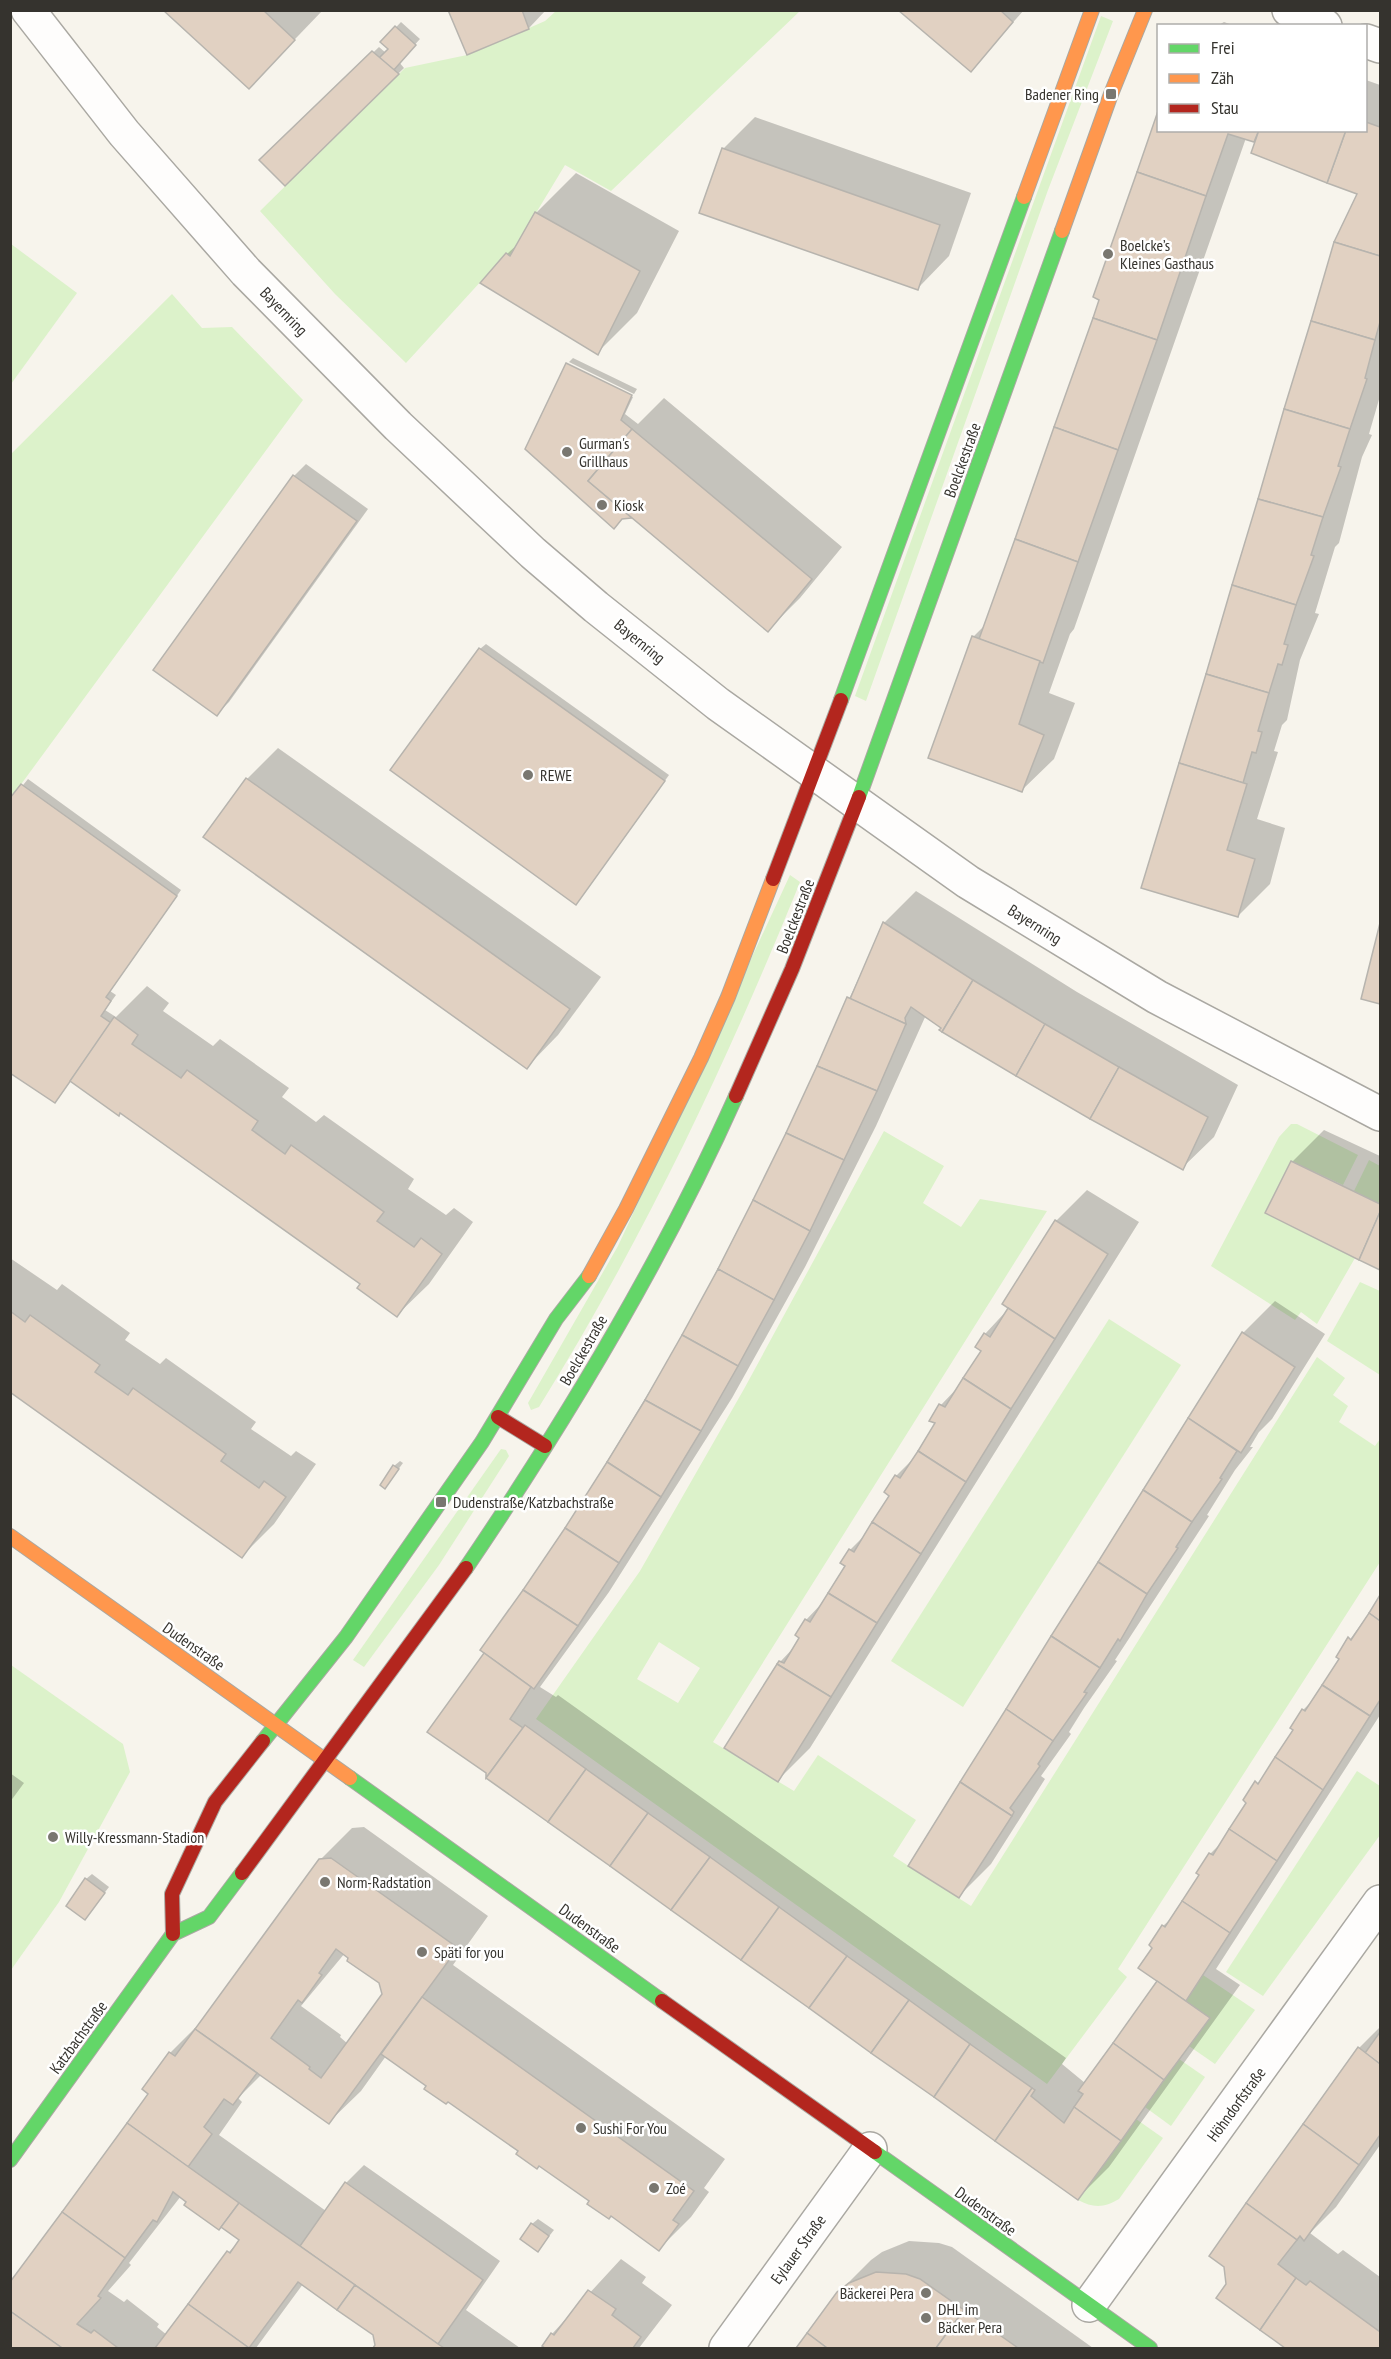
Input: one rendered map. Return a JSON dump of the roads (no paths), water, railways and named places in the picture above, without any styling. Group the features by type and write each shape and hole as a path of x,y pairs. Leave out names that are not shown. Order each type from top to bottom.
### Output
{"main road":[{"name":"Boelckestraße","path":"278,1726 346,1637 498,1417 556,1319 591,1273 655,1152 728,997 814,772 1092,10"},
{"name":"Boelckestraße","path":"326,1760 431,1619 545,1446 604,1348 696,1180 781,996 856,802 1111,94 1145,10"},
{"path":"498,1417 545,1446"},
{"name":"Dudenstraße","path":"10,1536 1150,2349"},
{"path":"173,1934 172,1894 215,1802 278,1726"},
{"name":"Katzbachstraße","path":"10,2160 173,1934 209,1917 326,1760"}],"street":[{"name":"Bayernring","path":"28,10 124,133 246,272 398,426 533,553 596,607 718,704 968,882 1096,961 1214,1029 1380,1114"},
{"path":"1289,10 1320,24"},
{"name":"Höhndorfstraße","path":"1089,2305 1380,1902"},
{"name":"Eylauer Straße","path":"726,2349 870,2148"}],"place":[{"name":"Badener Ring","path":"1111,94"},
{"name":"Boelcke’s Kleines Gasthaus","path":"1108,254"},
{"name":"Gurman's Grillhaus","path":"567,452"},
{"name":"Kiosk","path":"602,505"},
{"name":"REWE","path":"528,775"},
{"name":"Dudenstraße/Katzbachstraße","path":"441,1502"},
{"name":"Willy-Kressmann-Stadion","path":"53,1837"},
{"name":"Norm-Radstation","path":"325,1882"},
{"name":"Späti for you","path":"422,1952"},
{"name":"Sushi For You","path":"581,2128"},
{"name":"Zoé","path":"654,2188"},
{"name":"Bäckerei Pera","path":"926,2293"},
{"name":"DHL im Bäcker Pera","path":"926,2318"}]}
